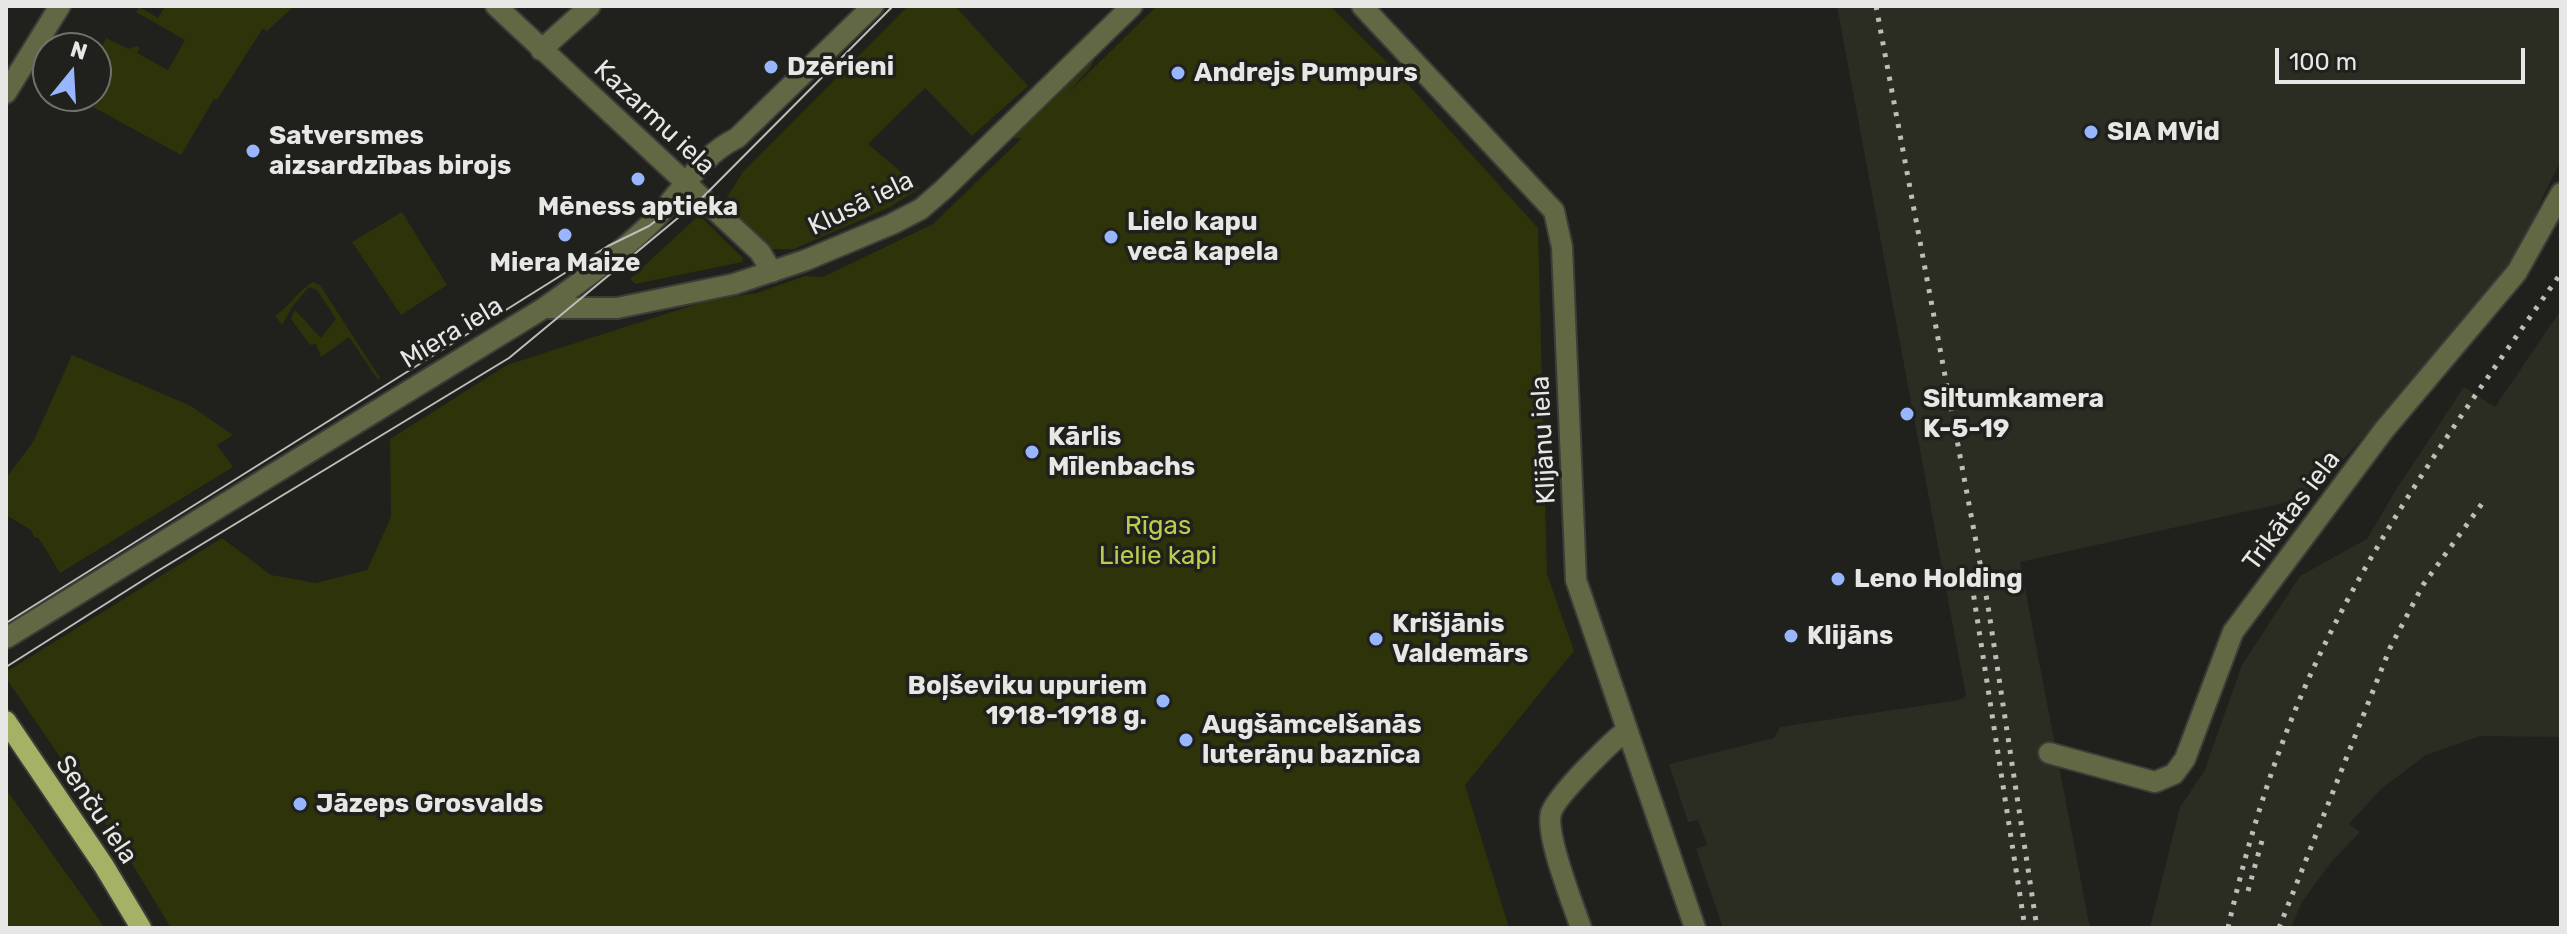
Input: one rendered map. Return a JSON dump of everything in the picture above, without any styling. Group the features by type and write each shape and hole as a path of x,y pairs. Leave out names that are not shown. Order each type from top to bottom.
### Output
{"main road":[{"name":"Senču iela","path":"6,721 104,866 141,928"}],"street":[{"path":"6,93 60,6"},
{"name":"Kazarmu iela","path":"496,6 760,252 772,272"},
{"path":"541,50 590,6"},
{"name":"Miera iela","path":"6,638 544,308 612,259 649,226 720,146 737,138 873,6"},
{"name":"Klusā iela","path":"544,308 617,308 734,284 854,240 921,209 1132,6"},
{"name":"Klijānu iela","path":"1362,6 1554,211 1562,247 1576,580 1695,928"},
{"name":"Trikātas iela","path":"2049,753 2155,782 2174,774 2185,759 2233,632 2384,430 2517,272 2561,193"},
{"path":"1581,928 1558,858 1550,824 1552,810 1613,741 1627,730"}],"shaded area":[{"path":"1837,6 2561,6 2561,161 2542,198 2523,249 2509,274 2324,481 2293,501 2020,562 2090,928 1723,928 1696,849 1707,845 1698,820 1688,822 1669,764 1774,738 1780,727 1959,700 1966,696"},
{"path":"2561,310 2561,737 2480,736 2426,755 2382,788 2349,824 2360,832 2332,861 2302,902 2291,928 2150,928 2180,807 2204,772 2242,665 2300,576 2367,539 2464,387 2495,407"}],"green space":[{"path":"165,6 294,6 267,31 263,28 217,100 214,99 181,155 102,112 112,112 112,41 128,49 137,46 140,48 137,53 168,70 185,40 136,12 139,7 158,18"},
{"path":"908,6 955,6 1028,86 972,136 925,88 868,144 920,188 890,207 794,249 768,249 722,205 742,173"},
{"name":"Rīgas Lielie kapi","path":"1157,6 1330,6 1396,71 1538,228 1547,574 1574,651 1465,785 1509,928 171,928 125,852 6,678 6,672 222,538 271,575 316,583 367,570 391,517 390,439 507,365 706,301 757,293 805,276 823,277 933,224 1022,138 1011,138 1097,49 1091,67 1066,95"},
{"path":"402,212 447,285 401,315 352,242"},
{"path":"696,218 702,218 743,258 742,262 635,284 630,279"},
{"path":"313,282 320,285 380,378 378,380 349,337 321,357 316,344 310,345 291,319 295,310 321,338 336,319 317,290 309,287 282,325 275,316"},
{"path":"72,355 191,406 233,435 217,445 233,467 60,573 38,537 35,538 31,530 6,515 6,478 33,442"},
{"path":"6,789 96,915 104,928 6,928"}],"tram line":[{"path":"6,667 156,572 509,358 702,198 893,6"},
{"path":"6,623 608,246 649,226 669,211"}],"railway":[{"path":"1876,6 1988,606 2037,928"},
{"path":"2228,928 2244,862 2275,764 2299,700 2339,617 2428,466 2561,273"},
{"path":"2279,928 2390,648 2423,585 2484,501"},
{"path":"1970,572 2025,928"},
{"path":"2248,891 2263,837"}],"place":[{"name":"Dzērieni","path":"771,67"},
{"name":"Andrejs Pumpurs","path":"1178,73"},
{"name":"SIA MVid","path":"2091,132"},
{"name":"Satversmes aizsardzības birojs","path":"253,151"},
{"name":"Mēness aptieka","path":"638,179"},
{"name":"Miera Maize","path":"565,235"},
{"name":"Lielo kapu vecā kapela","path":"1111,237"},
{"name":"Siltumkamera K-5-19","path":"1907,414"},
{"name":"Kārlis Mīlenbachs","path":"1032,452"},
{"name":"Leno Holding","path":"1838,579"},
{"name":"Klijāns","path":"1791,636"},
{"name":"Krišjānis Valdemārs","path":"1376,639"},
{"name":"Boļševiku upuriem 1918-1918 g.","path":"1163,701"},
{"name":"Augšāmcelšanās luterāņu baznīca","path":"1186,740"},
{"name":"Jāzeps Grosvalds","path":"300,804"}]}
